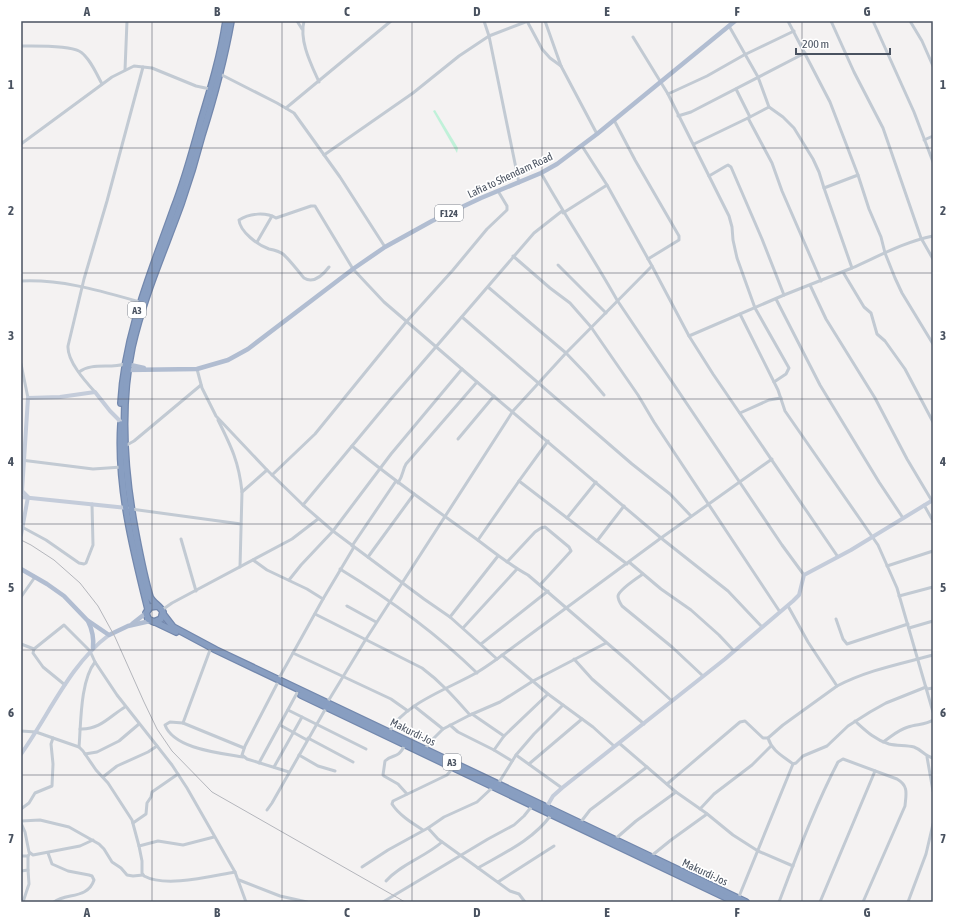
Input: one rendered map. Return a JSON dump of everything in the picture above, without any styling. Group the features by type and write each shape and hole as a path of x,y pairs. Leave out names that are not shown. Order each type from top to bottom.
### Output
{"highway":[{"name":"A3","path":"152,621 147,617 139,576 122,467 122,391 131,334 140,302 175,206 210,89 217,73 226,21"},
{"name":"A3","path":"163,612 152,602 147,589 129,509 125,446 125,367 146,300 182,202 231,21"},
{"path":"147,611 152,606 157,606"},
{"path":"152,621 161,619 163,612"},
{"name":"Makurdi-Jos","path":"163,612 173,627 181,632 298,693 388,734 425,749 532,806 545,809 551,815 737,900 746,902"},
{"name":"Makurdi-Jos","path":"152,621 327,706"},
{"name":"Makurdi-Jos","path":"388,734 405,745 453,768 580,823 737,900"}],"main road":[{"name":"Lafia to Shendam Road","path":"125,367 177,370 197,369 228,360 248,349 353,269 385,247 432,221 541,173 557,164 597,134 734,21"},
{"path":"21,569 64,596 87,620 109,635 128,626 147,611"},
{"path":"87,620 92,630 94,639 91,650"},
{"path":"128,626 152,621"}],"street":[{"path":"125,70 127,21"},
{"path":"297,21 302,29 306,50 319,82"},
{"path":"302,29 304,21"},
{"path":"286,108 319,82 390,21"},
{"path":"484,21 489,36 519,183"},
{"path":"324,156 413,93 459,56 489,36 528,21 542,49 550,58 561,66"},
{"path":"545,21 561,66 597,134"},
{"path":"788,21 830,102 880,235 885,253 902,293 933,344"},
{"path":"831,21 854,72 883,128 921,238 933,259"},
{"path":"873,21 914,112 933,162"},
{"path":"910,21 922,41 933,66"},
{"path":"729,26 758,77 769,107 783,117 794,128 814,159 852,268"},
{"path":"668,94 707,76 744,54 794,32"},
{"path":"633,37 668,94 678,116 694,144 708,176 730,216 737,258 755,308 789,368 786,374 774,382"},
{"path":"21,46 69,48 80,51 92,66 102,84"},
{"path":"678,116 691,112 805,53"},
{"path":"21,144 112,76 134,66 152,68 196,86 210,89"},
{"path":"121,422 84,380 68,355 68,349 82,286 143,67"},
{"path":"217,73 286,108 297,117 340,177 385,247"},
{"path":"736,89 772,162 782,191 821,281"},
{"path":"694,144 769,107"},
{"path":"614,120 635,160 679,236 679,240 648,259"},
{"path":"924,140 933,136"},
{"path":"582,146 607,185 689,336 838,556"},
{"path":"708,176 728,165 731,167 784,295"},
{"path":"541,173 617,300 782,545 804,575"},
{"path":"824,188 858,175"},
{"path":"303,505 534,233 563,212 607,185"},
{"path":"272,475 315,434 407,322 487,229 507,210 507,206 498,191"},
{"path":"329,267 318,278 308,280 304,278 282,253 257,242 243,230 239,220 244,217 264,214 276,218 315,206 353,269 369,287 436,347 661,538 728,591 762,627"},
{"path":"257,242 272,216"},
{"path":"689,336 921,238 933,236"},
{"path":"513,256 570,303 591,327 638,395 654,422 780,612"},
{"path":"558,265 606,312"},
{"path":"267,810 376,622 513,412 538,382 652,266"},
{"path":"843,272 864,307 871,313 877,334 885,341 905,369 933,422"},
{"path":"21,280 40,280 82,286 140,302"},
{"path":"545,809 553,796 562,788 644,724 788,606 799,596 804,575 873,536 932,500 903,453 875,398 826,319 810,285"},
{"path":"488,287 566,353 604,395"},
{"path":"776,299 820,384 878,482 903,518"},
{"path":"740,314 778,390 785,411 873,536 888,566 899,596 933,710"},
{"path":"462,317 505,356 538,382 632,464 670,494 691,516"},
{"path":"21,364 28,398 22,491 28,497"},
{"path":"79,372 95,366 125,367"},
{"path":"197,369 201,385 236,457 239,468 242,492 240,567"},
{"path":"290,580 301,565 333,531 379,469 462,369"},
{"path":"243,757 244,748 293,653 353,547 397,482 403,476 406,464 477,382"},
{"path":"125,446 134,441 201,385"},
{"path":"774,399 778,390"},
{"path":"28,398 66,396 95,392"},
{"path":"458,439 494,396"},
{"path":"740,413 774,399 781,398"},
{"path":"216,416 267,470 318,519 353,547 450,617 497,659"},
{"path":"21,434 26,435"},
{"path":"478,540 548,441"},
{"path":"352,446 379,469 498,556 528,575 672,701"},
{"path":"388,734 397,720 408,710 477,673 739,481 772,459"},
{"path":"23,460 93,470 122,467"},
{"path":"242,492 267,470"},
{"path":"519,481 691,610 719,635 734,651"},
{"path":"567,518 596,482"},
{"path":"368,557 414,494"},
{"path":"21,497 92,504 242,524"},
{"path":"21,535 28,497"},
{"path":"22,527 46,540 79,563 84,564 93,545 92,504"},
{"path":"924,505 933,521"},
{"path":"597,541 624,506"},
{"path":"163,612 172,603 292,539 318,519"},
{"path":"507,562 536,530 545,527 569,547 571,552 540,585"},
{"path":"181,539 196,591"},
{"path":"888,566 933,551"},
{"path":"450,617 498,556"},
{"path":"254,560 267,570 290,580 323,599"},
{"path":"340,569 390,601 459,655 477,673"},
{"path":"463,628 517,569"},
{"path":"643,574 620,591 618,597 619,601 622,606 672,647 703,676"},
{"path":"21,597 35,577"},
{"path":"899,596 933,587"},
{"path":"481,644 548,592"},
{"path":"347,606 376,622"},
{"path":"788,606 808,642 837,686"},
{"path":"315,614 415,664 435,677 471,715 504,736"},
{"path":"836,619 843,639 847,644 908,626 933,621"},
{"path":"34,648 64,625 91,650 95,662 125,706 178,774 235,872 246,902"},
{"path":"21,754 65,685 91,650 109,635"},
{"path":"425,749 444,729 450,725 500,702 533,681 606,643"},
{"path":"21,644 34,648"},
{"path":"34,648 33,652 44,667 65,685"},
{"path":"183,723 210,650"},
{"path":"293,653 392,699 408,710"},
{"path":"502,655 548,694 582,719 614,746"},
{"path":"667,784 740,722 745,721 763,738 768,738 783,725 837,686 871,671 933,655"},
{"path":"574,659 592,679 644,724"},
{"path":"79,747 85,686 89,672 95,662"},
{"path":"737,900 793,764 803,756 827,746 848,726 886,703 927,688 933,688"},
{"path":"259,763 298,693"},
{"path":"494,750 504,736 548,694"},
{"path":"362,867 444,817 477,802 496,786 516,755 534,734 563,705"},
{"path":"80,729 93,728 104,723 125,706"},
{"path":"414,706 444,729"},
{"path":"288,710 366,749"},
{"path":"274,767 302,717"},
{"path":"528,764 582,719"},
{"path":"884,742 897,732 906,728 928,723 933,720"},
{"path":"855,721 872,735 884,742 914,747 927,756 933,758"},
{"path":"244,748 183,723 170,722 165,725 169,732 180,742 199,748 243,757 289,772"},
{"path":"85,754 97,752 119,741 139,724"},
{"path":"280,725 353,762"},
{"path":"450,725 458,732 512,761"},
{"path":"21,731 36,732 79,747 85,754 96,770 112,788 133,823 140,846 143,875"},
{"path":"890,737 890,744"},
{"path":"21,809 29,803 35,793 52,786 53,738"},
{"path":"768,738 771,746 776,752 793,764"},
{"path":"618,743 676,792 734,835 758,850 793,866"},
{"path":"405,745 397,756 385,761 383,774 398,784 407,794"},
{"path":"103,777 117,766 148,752 157,746"},
{"path":"700,809 714,794 752,765 771,746"},
{"path":"299,755 318,766 335,772"},
{"path":"516,755 562,788"},
{"path":"927,756 933,791"},
{"path":"779,902 803,840 838,762 846,759 875,772 903,782 906,791 905,806 863,902"},
{"path":"580,823 590,810 647,767"},
{"path":"423,830 410,822 394,808 392,804 393,801 447,776 453,768"},
{"path":"820,902 875,772"},
{"path":"133,823 146,814 147,803 152,792 178,774"},
{"path":"614,840 636,821 676,792"},
{"path":"383,902 514,825 532,806"},
{"path":"650,857 707,814"},
{"path":"478,868 526,839 544,824 551,815"},
{"path":"23,902 29,884 29,855 25,832 21,822 35,820 47,821 69,827 93,840 104,849 112,862 121,868 127,875 143,875 147,878 173,882 235,872"},
{"path":"908,902 926,854 933,824"},
{"path":"428,828 442,842 498,882 519,894 525,902"},
{"path":"140,846 158,841 183,845 214,837"},
{"path":"21,856 48,853 80,846 93,840"},
{"path":"386,881 396,872 429,852 442,842"},
{"path":"498,882 554,846"},
{"path":"48,853 52,864 68,871 92,876 94,880 91,886 84,892 59,899 54,902"},
{"path":"21,871 28,870"},
{"path":"239,880 280,896 307,902"}],"green space":[{"path":"435,110 458,148 457,153 433,111"}],"railway":[{"path":"21,540 54,560 80,583 98,606 115,637 157,729 172,751 212,792 405,902"}]}
